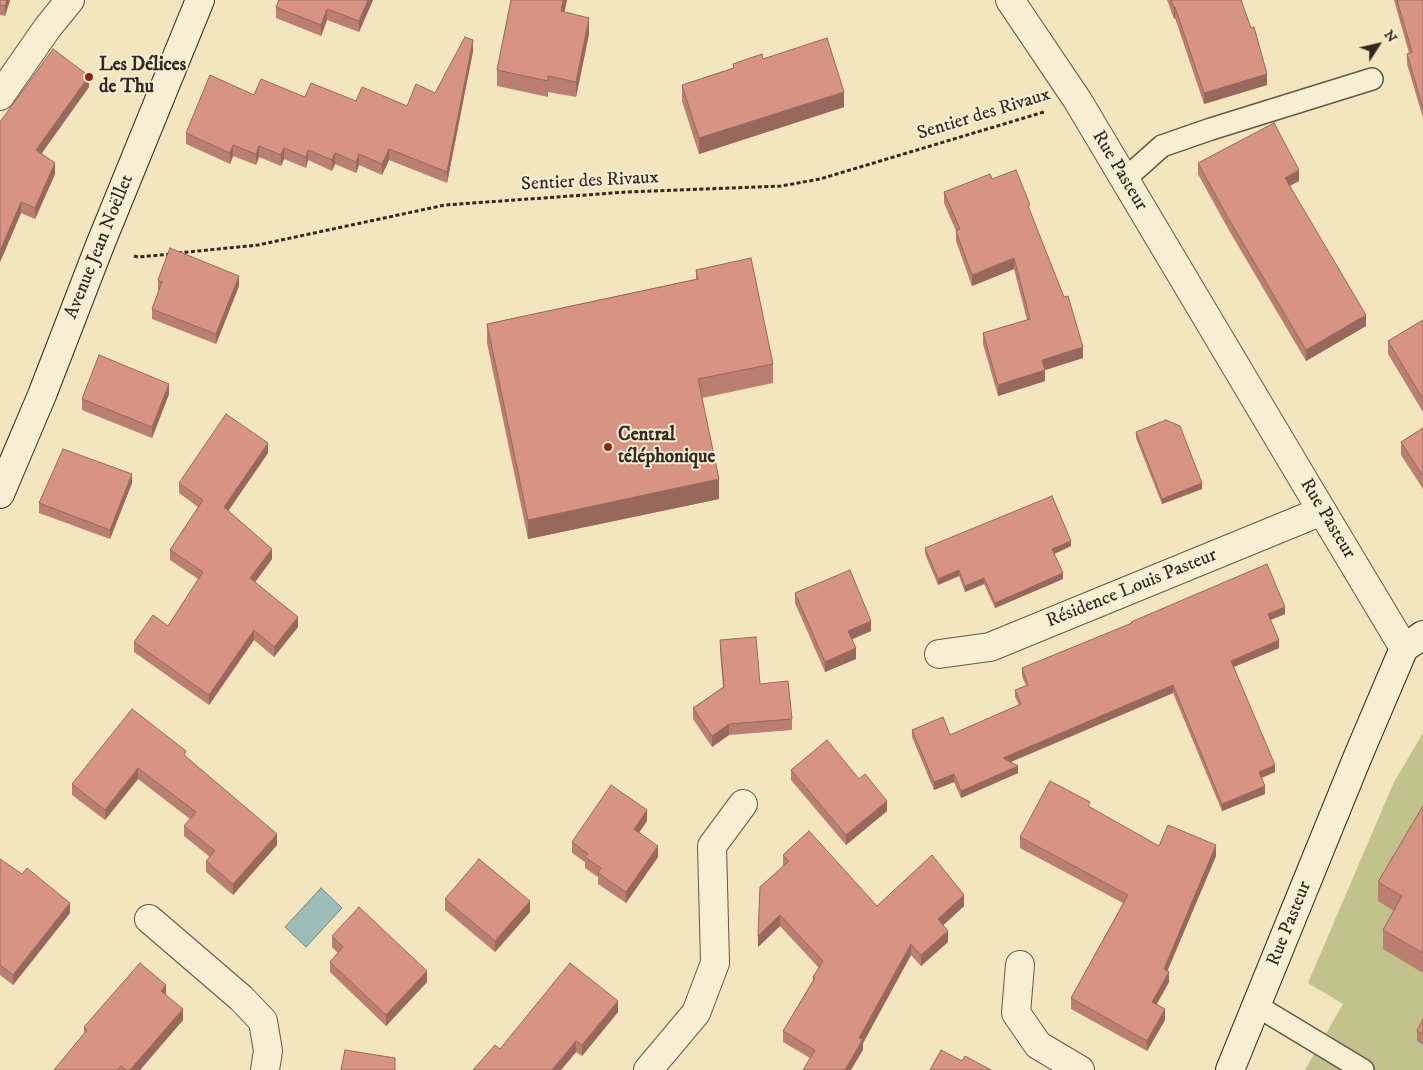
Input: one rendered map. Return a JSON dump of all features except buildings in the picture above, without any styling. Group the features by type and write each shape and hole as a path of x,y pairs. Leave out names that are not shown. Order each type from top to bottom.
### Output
{"street":[{"path":"0,96 48,27 70,0"},
{"name":"Avenue Jean Noëllet","path":"0,494 42,395 100,245 200,0"},
{"name":"Rue Pasteur","path":"1010,0 1078,101 1322,511 1414,641 1358,756 1230,1070"},
{"name":"Résidence Louis Pasteur","path":"939,654 990,647 1322,511"},
{"path":"648,1070 696,1012 715,963 712,846 743,804"},
{"path":"148,919 241,998 263,1021 268,1051 265,1070"},
{"path":"1020,965 1016,1013 1038,1045 1080,1070"}],"lane":[{"path":"1124,180 1162,146 1372,79"},
{"path":"1257,1006 1363,1070"}],"path":[{"name":"Sentier des Rivaux","path":"100,245 138,257 258,245 446,205 628,192 781,186 820,179 1078,101"}],"green space":[{"path":"1423,733 1423,1070 1305,1070 1343,1004 1308,983 1394,782"}],"water":[{"path":"321,888 342,908 306,947 285,927"}],"place":[{"name":"Les Délices de Thu","path":"89,77"},
{"name":"Central téléphonique","path":"608,447"}]}
